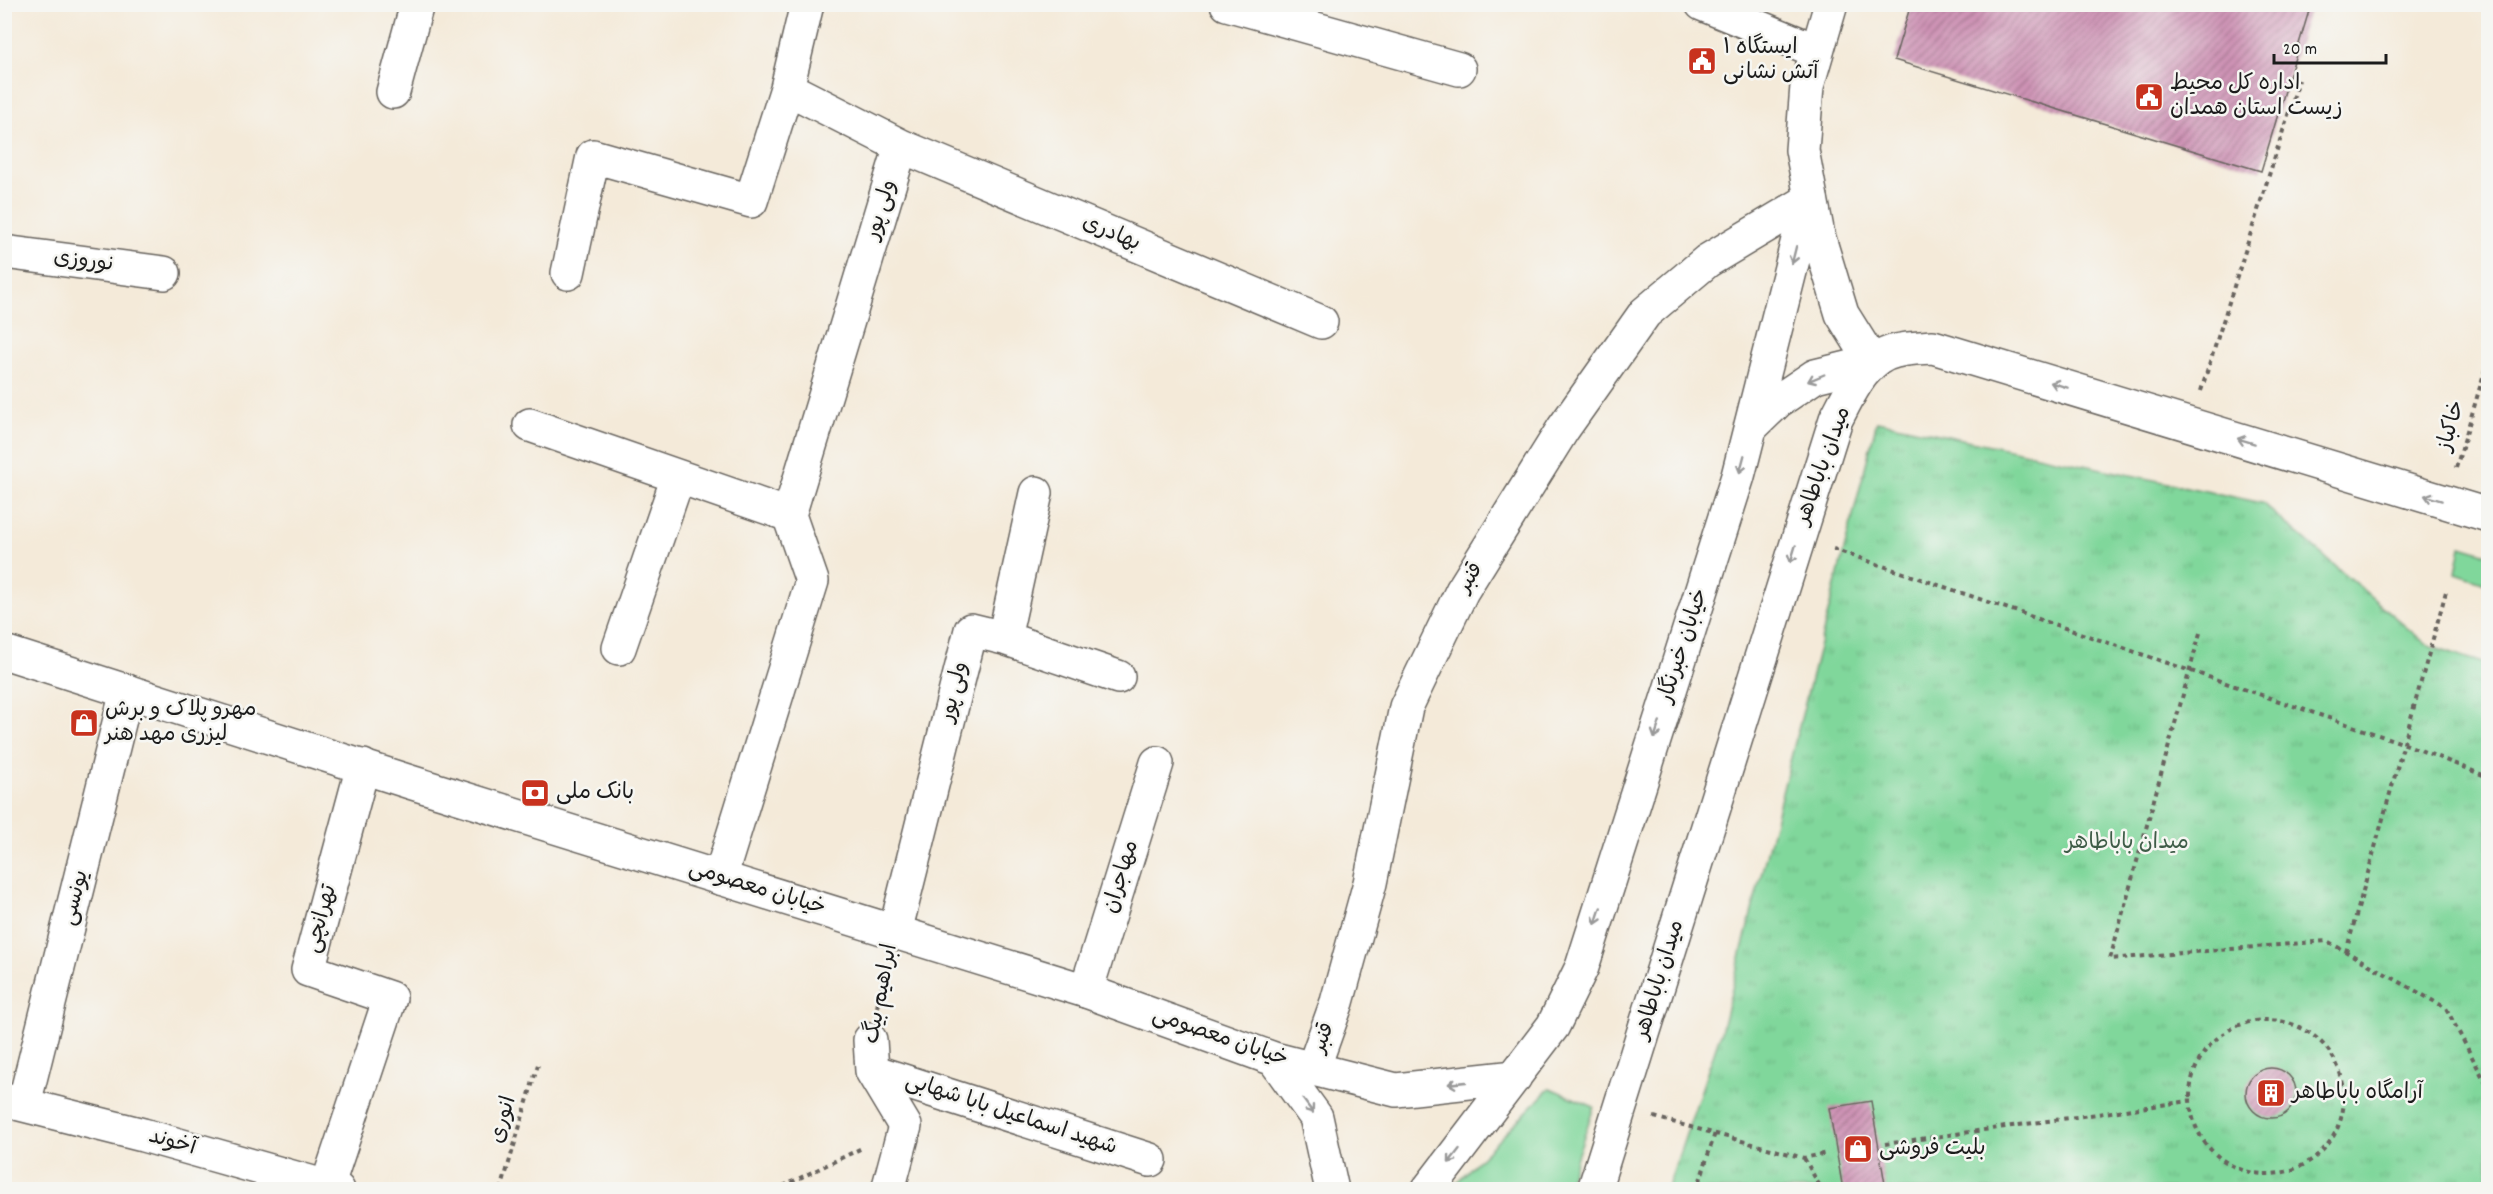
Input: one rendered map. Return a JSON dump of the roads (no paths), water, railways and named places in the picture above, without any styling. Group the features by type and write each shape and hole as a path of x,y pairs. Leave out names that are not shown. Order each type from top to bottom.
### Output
{"street":[{"path":"393,92 417,4"},
{"path":"568,273 593,156 751,201 787,88 807,4"},
{"path":"1227,4 1459,69"},
{"path":"1702,4 1817,51"},
{"name":"خیابان خبرنگار","path":"1831,4 1807,86 1802,150 1818,234 1842,314 1872,362"},
{"name":"بهادری","path":"787,88 901,146 1321,322"},
{"name":"ولی پور","path":"789,515 901,146"},
{"name":"خیابان خبرنگار","path":"1428,1190 1553,1026 1582,967 1738,476 1800,232 1811,199"},
{"name":"قنبر","path":"1313,1069 1337,1002 1370,883 1406,707 1462,591 1563,429 1646,313 1707,261 1811,199"},
{"name":"نوروزی","path":"4,252 164,273"},
{"name":"میدان باباطاهر","path":"1594,1190 1836,419 1858,378 1872,362 1894,351 1933,347 2488,515"},
{"path":"1751,427 1778,401 1815,376 1872,362"},
{"path":"530,425 789,515 812,581 720,878"},
{"path":"619,648 678,477"},
{"path":"1036,493 1004,638 1118,677"},
{"name":"ولی پور","path":"895,932 971,630 1004,638"},
{"name":"خیابان معصومی","path":"4,652 1086,991 1274,1059 1396,1090 1515,1077"},
{"name":"یونسی","path":"14,1102 127,691"},
{"name":"مهاجران","path":"1086,991 1157,763"},
{"name":"تهرانچی","path":"333,1188 390,998 308,970 363,766"},
{"name":"ابراهیم بیگ","path":"871,1055 905,1126 888,1190"},
{"name":"شهید اسماعیل بابا شهابی","path":"871,1055 1150,1160"},
{"path":"1274,1059 1316,1117 1332,1190"},
{"name":"آخوند","path":"14,1102 333,1188"}],"place":[{"name":"ایستگاه ۱ آتش نشانی","path":"1702,61"},
{"name":"اداره کل محیط زیست استان همدان","path":"2149,97"},
{"name":"مهرو پلاک و برش لیزری مهد هنر","path":"84,723"},
{"name":"بانک ملی","path":"535,793"},
{"name":"آرامگاه باباطاهر","path":"2271,1093"},
{"name":"بلیت فروشی","path":"1858,1149"}]}
